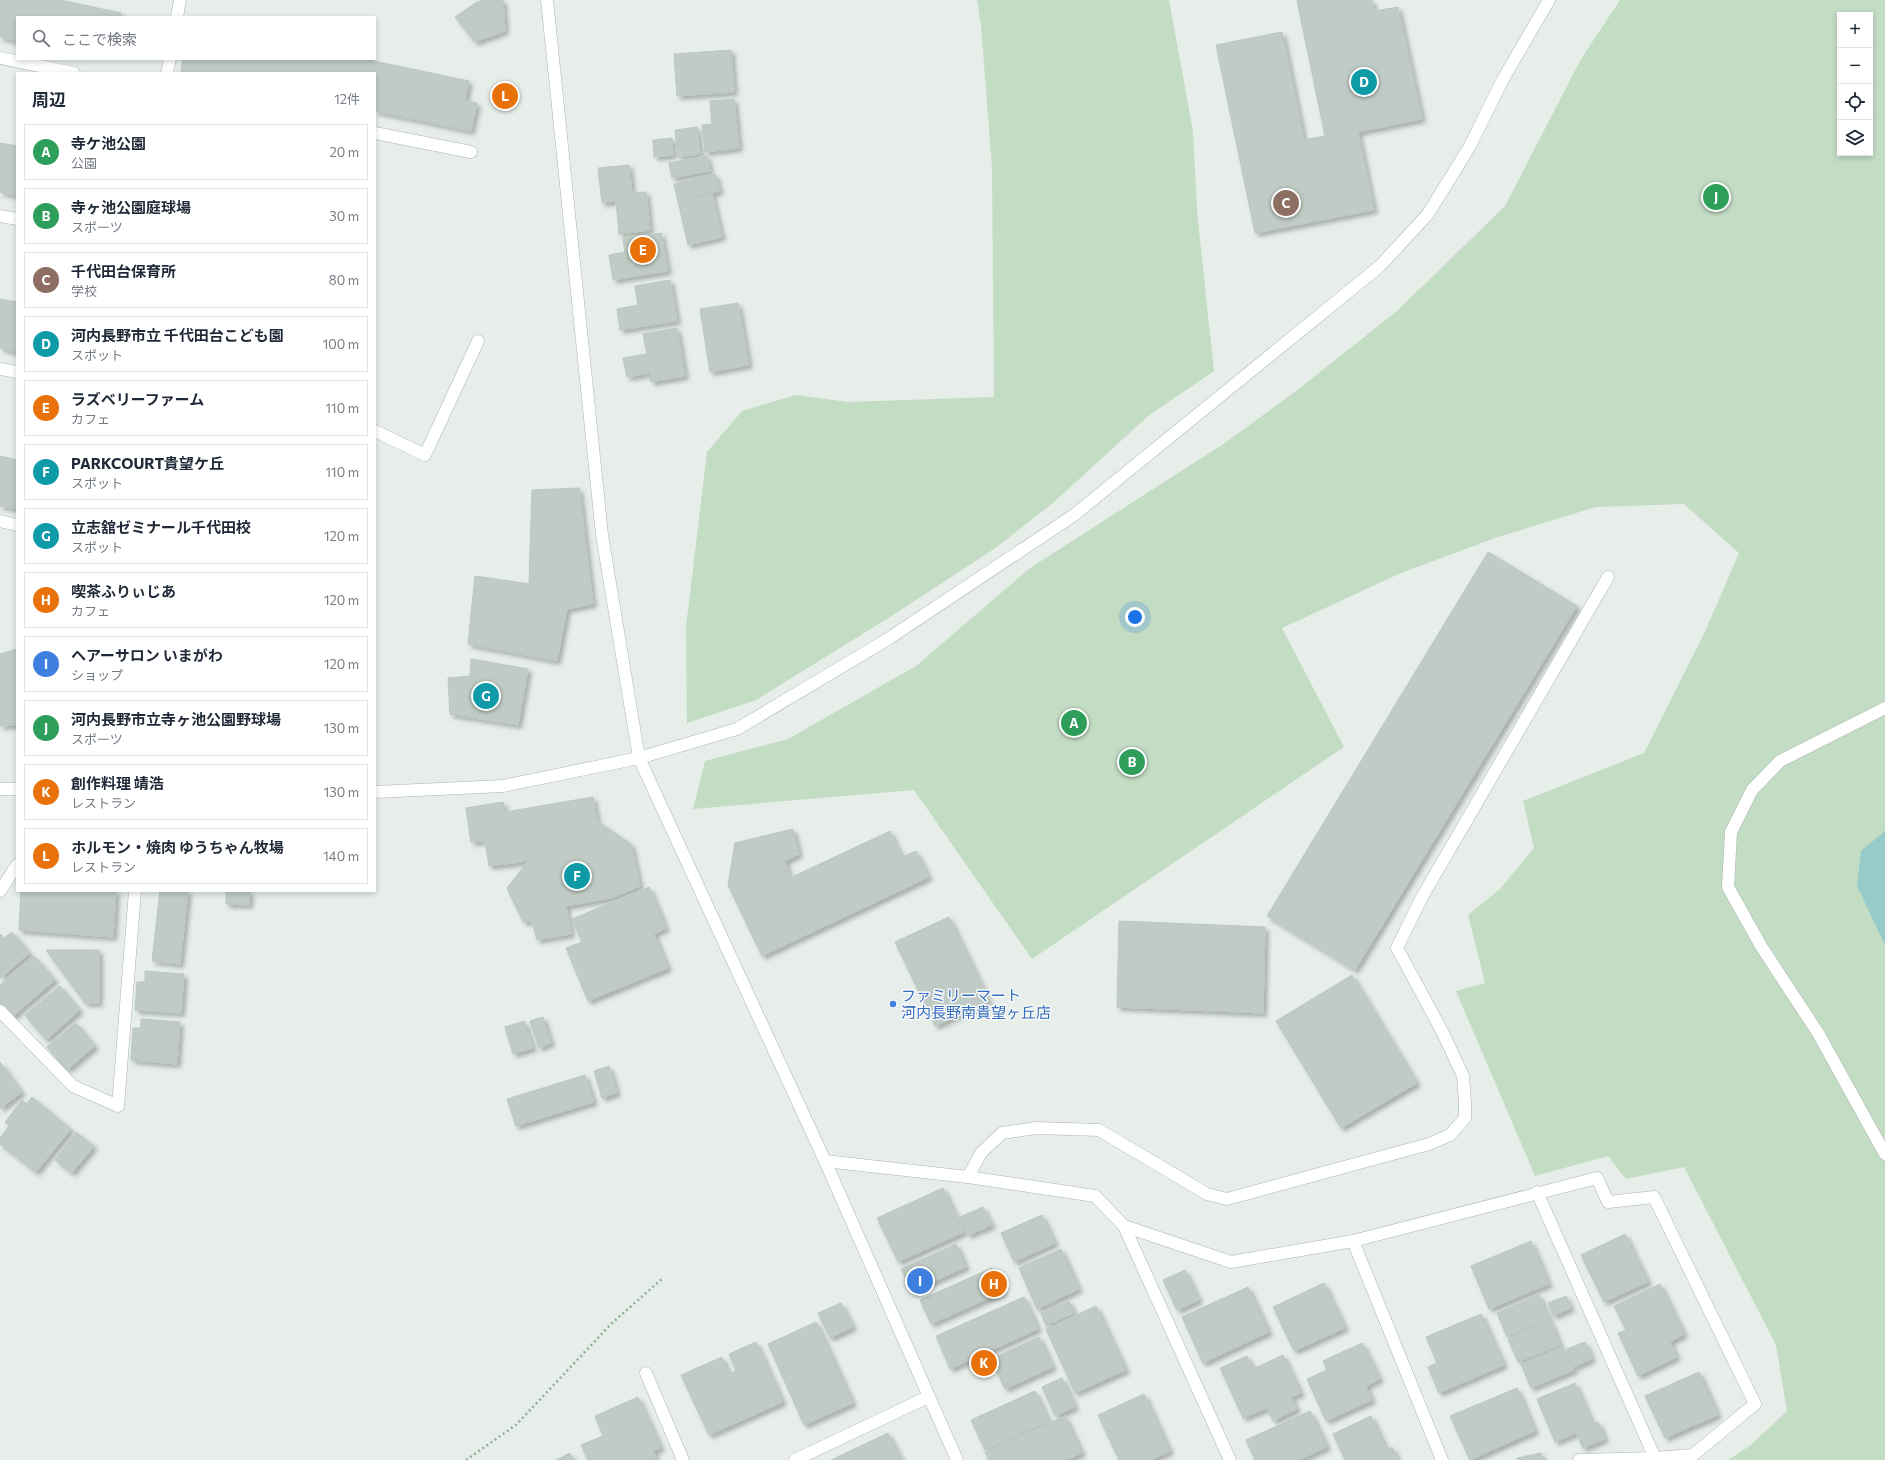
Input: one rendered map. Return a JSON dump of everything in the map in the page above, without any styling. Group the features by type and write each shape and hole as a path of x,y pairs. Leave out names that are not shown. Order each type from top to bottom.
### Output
{"street":[{"path":"177,16 180,0"},
{"path":"548,0 602,535 638,758 825,1161 957,1460"},
{"path":"376,792 502,786 638,758 737,729 895,635 1074,515 1380,266 1428,214 1470,146 1502,81 1549,0"},
{"path":"0,58 69,72"},
{"path":"167,72 170,60"},
{"path":"376,133 470,152"},
{"path":"0,216 16,219"},
{"path":"376,431 425,455 478,342"},
{"path":"0,369 16,372"},
{"path":"0,521 16,525"},
{"path":"968,1177 981,1153 1002,1133 1036,1128 1099,1130 1206,1194 1227,1199 1429,1144 1450,1135 1465,1118 1466,1102 1463,1076 1443,1033 1397,948 1422,897 1608,577"},
{"path":"1885,708 1780,761 1752,790 1731,832 1728,887 1761,946 1818,1033 1885,1154"},
{"path":"0,789 16,789"},
{"path":"0,891 16,867"},
{"path":"0,1011 73,1086 118,1106 135,892"},
{"path":"825,1161 968,1177 1095,1196 1124,1226 1230,1460"},
{"path":"1124,1226 1231,1262 1353,1241 1537,1192 1596,1178 1608,1202 1654,1197 1755,1404 1693,1455 1655,1458 1579,1460"},
{"path":"1537,1192 1655,1458"},
{"path":"1353,1241 1442,1460"},
{"path":"646,1373 683,1460"},
{"path":"795,1460 928,1397"}],"path":[{"path":"466,1460 516,1425 611,1324 663,1278"}],"green space":[{"path":"977,0 1169,0 1193,131 1197,211 1214,371 1148,416 1053,503 994,549 890,617 756,700 687,723 686,627 707,452 742,411 796,395 848,402 994,397 992,168 981,25"},
{"path":"1620,0 1885,0 1885,1460 1728,1460 1751,1445 1787,1411 1776,1345 1684,1167 1626,1179 1608,1156 1535,1176 1456,991 1485,983 1468,915 1500,889 1534,848 1523,801 1644,753 1704,634 1739,553 1684,504 1596,507 1498,537 1401,573 1282,628 1344,747 1032,959 914,790 693,809 705,761 788,739 916,666 1030,568 1225,443 1300,388 1397,311 1505,206 1581,59"}],"water":[{"path":"1885,831 1885,945 1857,886 1861,851"}],"building":[{"path":"0,0 60,0 121,13 120,16 16,16 16,41 0,37"},
{"path":"483,0 503,0 505,31 475,42 455,17 477,2"},
{"path":"1297,0 1372,0 1374,11 1398,7 1422,119 1358,132 1374,210 1255,233 1216,45 1282,32 1304,140 1325,136"},
{"path":"731,50 734,92 677,96 674,54"},
{"path":"183,60 369,60 469,81 465,100 477,103 471,131 376,111 376,72 181,71"},
{"path":"734,99 739,148 705,152 702,125 712,124 710,101"},
{"path":"697,127 700,154 678,157 675,130"},
{"path":"672,138 673,155 654,157 653,140"},
{"path":"0,143 16,146 16,196 0,192"},
{"path":"707,156 710,171 672,178 669,163"},
{"path":"629,165 632,193 646,192 650,230 619,234 616,201 602,203 598,168"},
{"path":"715,174 720,191 678,201 674,184"},
{"path":"712,194 722,237 688,245 678,201"},
{"path":"661,233 668,271 613,280 609,255 625,252 623,239"},
{"path":"670,280 677,321 620,330 617,309 638,305 635,286"},
{"path":"0,299 16,302 16,352 0,348"},
{"path":"738,303 749,365 710,372 700,309"},
{"path":"677,328 685,376 651,382 650,373 627,377 623,358 647,354 643,334"},
{"path":"0,456 16,460 16,509 0,506"},
{"path":"579,488 593,604 567,609 557,661 468,644 475,576 529,584 532,490"},
{"path":"1488,552 1577,606 1355,970 1267,916"},
{"path":"16,649 16,725 0,726 0,654"},
{"path":"471,659 528,669 518,725 450,714 448,678 470,676"},
{"path":"593,797 597,821 631,844 640,886 612,898 566,906 571,934 537,940 532,921 523,922 507,888 528,861 489,866 485,841 471,842 466,808 503,802 505,812"},
{"path":"793,829 799,854 785,861 790,878 890,831 902,857 916,851 929,877 762,956 728,885 735,843"},
{"path":"649,887 666,928 654,934 668,968 588,1001 566,948 582,942 572,919"},
{"path":"21,892 116,892 113,937 19,930"},
{"path":"160,892 188,892 180,964 152,961"},
{"path":"226,892 250,892 249,905 226,904"},
{"path":"949,917 989,1001 935,1026 895,942"},
{"path":"1119,921 1265,927 1263,1013 1117,1007"},
{"path":"12,932 30,953 0,978 0,934 4,938"},
{"path":"46,950 99,950 99,1003 85,1003"},
{"path":"34,956 55,980 12,1017 0,1003 0,985"},
{"path":"145,971 184,974 181,1013 135,1010 137,982 145,982"},
{"path":"1352,975 1417,1083 1341,1128 1276,1021"},
{"path":"60,986 80,1010 46,1040 25,1015"},
{"path":"543,1017 551,1043 539,1048 530,1021"},
{"path":"141,1019 180,1022 177,1064 131,1060 133,1028 141,1028"},
{"path":"524,1021 533,1048 513,1054 505,1027"},
{"path":"76,1023 95,1046 67,1070 47,1047"},
{"path":"0,1062 22,1092 0,1109"},
{"path":"609,1066 617,1093 602,1098 594,1071"},
{"path":"585,1075 594,1102 516,1126 507,1099"},
{"path":"32,1097 71,1129 36,1172 0,1144 0,1138 9,1126 5,1122 22,1100 26,1104"},
{"path":"76,1132 94,1146 72,1173 55,1160"},
{"path":"943,1188 964,1232 898,1262 877,1218"},
{"path":"983,1207 992,1225 968,1235 960,1217"},
{"path":"1042,1215 1055,1243 1014,1262 1001,1233"},
{"path":"1625,1234 1648,1282 1604,1302 1581,1255"},
{"path":"1531,1241 1549,1284 1489,1309 1471,1266"},
{"path":"956,1244 966,1267 912,1291 901,1269"},
{"path":"1061,1249 1079,1289 1037,1309 1019,1268"},
{"path":"992,1268 1003,1292 931,1324 920,1300"},
{"path":"1185,1270 1199,1300 1177,1310 1163,1280"},
{"path":"1324,1283 1345,1328 1294,1351 1273,1307"},
{"path":"1660,1284 1684,1334 1670,1342 1677,1357 1638,1376 1618,1333 1626,1330 1614,1306"},
{"path":"1248,1287 1269,1332 1203,1363 1182,1317"},
{"path":"1539,1295 1549,1319 1507,1337 1497,1313"},
{"path":"1566,1296 1571,1308 1553,1316 1548,1303"},
{"path":"1024,1297 1038,1329 950,1369 936,1336"},
{"path":"1069,1301 1074,1313 1046,1326 1041,1313"},
{"path":"841,1303 853,1327 830,1338 818,1313"},
{"path":"1096,1306 1126,1370 1075,1393 1046,1329"},
{"path":"1481,1314 1504,1365 1439,1393 1428,1367 1437,1363 1426,1337"},
{"path":"1550,1320 1560,1345 1518,1362 1508,1339"},
{"path":"816,1322 853,1403 804,1425 768,1344"},
{"path":"1039,1337 1053,1367 1005,1389 991,1359"},
{"path":"756,1342 783,1402 709,1435 681,1375 722,1357 729,1374 736,1371 729,1354"},
{"path":"1585,1342 1592,1359 1574,1367 1567,1349"},
{"path":"1362,1343 1380,1379 1366,1386 1372,1400 1326,1421 1307,1379 1327,1370 1323,1361"},
{"path":"1563,1346 1574,1370 1531,1388 1521,1364"},
{"path":"1283,1355 1301,1393 1291,1397 1297,1409 1273,1421 1267,1408 1243,1418 1220,1368 1247,1356 1253,1369"},
{"path":"1699,1372 1718,1415 1665,1438 1645,1396"},
{"path":"1062,1378 1075,1407 1055,1416 1042,1387"},
{"path":"1575,1383 1593,1424 1598,1422 1605,1439 1583,1448 1576,1433 1555,1442 1537,1399"},
{"path":"1517,1388 1535,1431 1470,1460 1450,1416"},
{"path":"1035,1391 1049,1421 985,1450 971,1420"},
{"path":"1144,1394 1170,1451 1151,1460 1119,1460 1098,1415"},
{"path":"638,1397 661,1448 653,1451 657,1460 588,1460 581,1445 603,1436 595,1416"},
{"path":"1310,1411 1327,1447 1299,1460 1255,1460 1246,1440"},
{"path":"1065,1416 1082,1453 1066,1460 989,1460 985,1452"},
{"path":"1371,1416 1387,1450 1392,1447 1398,1460 1345,1460 1333,1434"},
{"path":"888,1433 902,1460 831,1460"},
{"path":"570,1453 573,1460 556,1460"},
{"path":"1541,1453 1543,1460 1517,1460 1517,1458"}],"place":[{"name":"河内長野市立 千代田台こども園","path":"1364,82"},
{"name":"ホルモン・焼肉 ゆうちゃん牧場","path":"505,96"},
{"name":"河内長野市立寺ヶ池公園野球場","path":"1716,197"},
{"name":"千代田台保育所","path":"1286,203"},
{"name":"ラズベリーファーム","path":"643,250"},
{"name":"立志舘ゼミナール千代田校","path":"486,696"},
{"name":"寺ケ池公園","path":"1074,723"},
{"name":"寺ヶ池公園庭球場","path":"1132,762"},
{"name":"PARKCOURT貴望ケ丘","path":"577,876"},
{"name":"ファミリーマート 河内長野南貴望ヶ丘店","path":"893,1004"},
{"name":"ヘアーサロン いまがわ","path":"920,1281"},
{"name":"喫茶ふりぃじあ","path":"994,1284"},
{"name":"創作料理 靖浩","path":"984,1363"}]}
